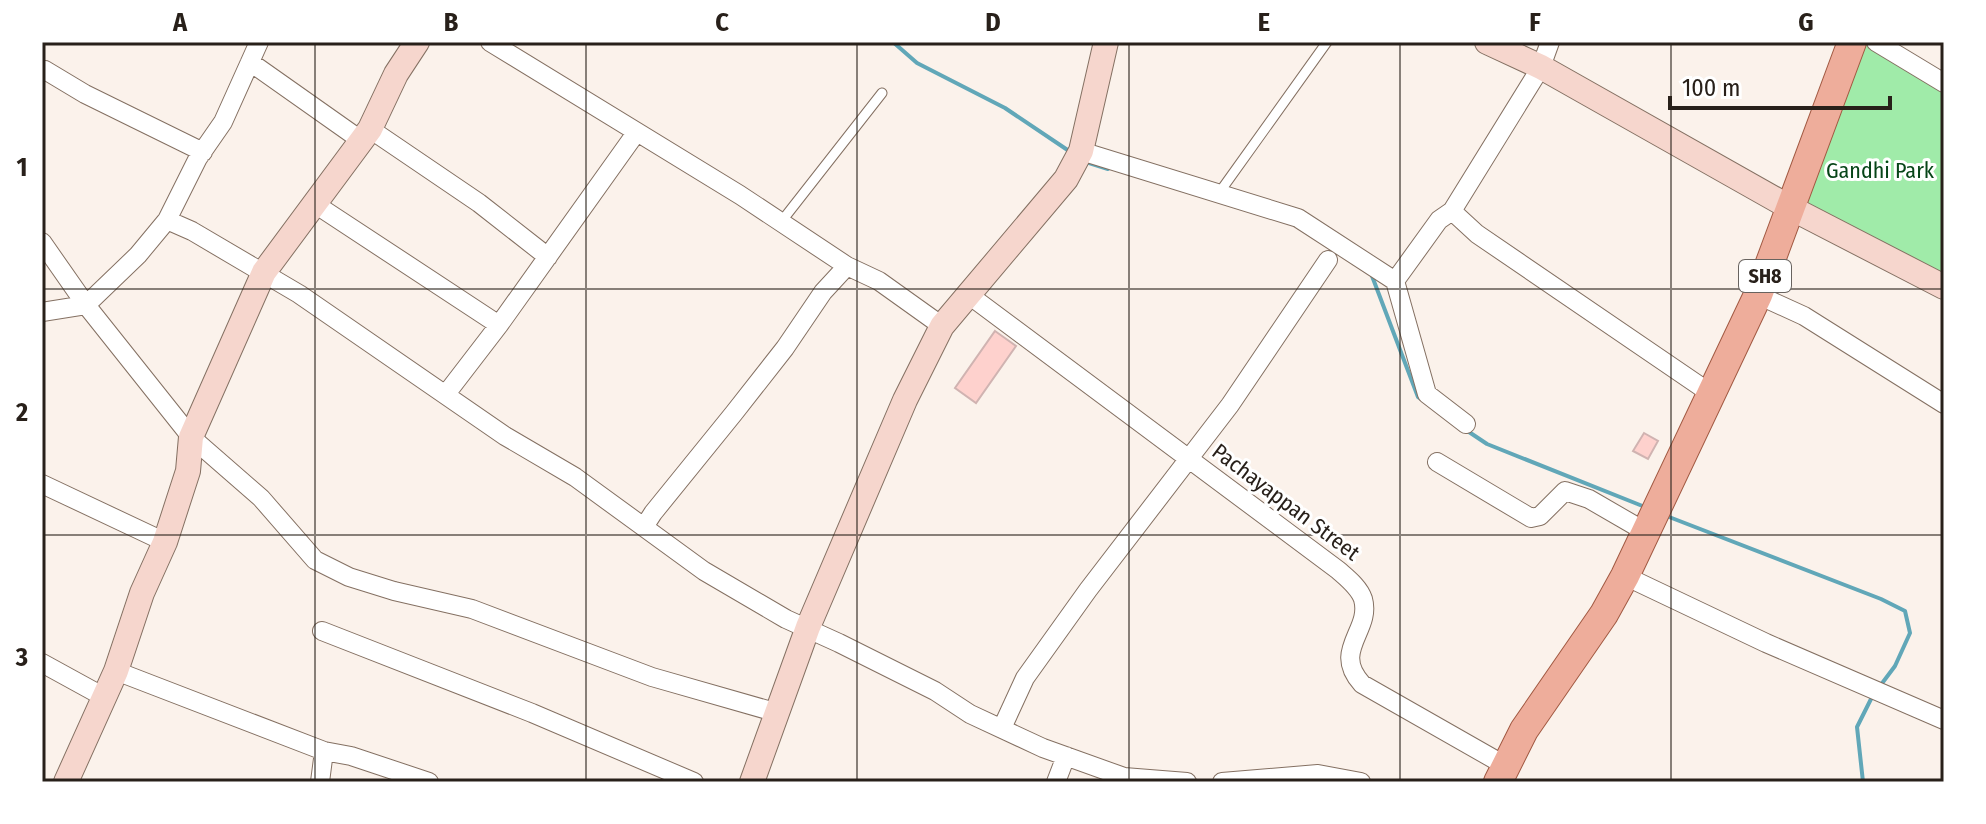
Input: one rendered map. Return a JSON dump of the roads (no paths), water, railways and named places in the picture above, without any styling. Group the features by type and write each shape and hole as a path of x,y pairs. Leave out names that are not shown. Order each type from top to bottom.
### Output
{"main road":[{"name":"SH8","path":"1502,774 1524,730 1604,614 1625,576 1758,295 1852,42"}],"street":[{"path":"42,312 86,305 138,255 167,220 203,152 223,122 259,42"},
{"path":"66,782 116,671 142,593 165,542 188,471 191,437 264,272 366,135 396,74 417,42"},
{"path":"490,42 847,266 879,281 942,326"},
{"path":"752,782 808,627 905,400 942,326 1066,179 1081,151 1106,42"},
{"path":"1487,42 1541,67 1789,207 1944,287"},
{"path":"1395,281 1439,220 1452,211 1541,67 1550,42"},
{"path":"1876,42 1944,83"},
{"path":"250,62 479,203 548,257"},
{"path":"45,70 85,94 203,152"},
{"path":"446,394 636,133"},
{"path":"1081,151 1298,218 1395,281 1427,394 1466,424"},
{"path":"315,204 499,325"},
{"path":"1452,211 1477,234 1710,393"},
{"path":"167,220 264,272 505,436 575,477 733,590 1002,728 1066,756 1124,777 1187,782"},
{"path":"42,242 86,305 191,437 261,498 315,560 349,577 472,609 652,677 778,713"},
{"path":"1002,728 1025,678 1088,590 1230,405 1328,260"},
{"path":"644,527 785,348 823,292 847,266"},
{"name":"Pachayappan Street","path":"969,295 1355,585 1363,599 1363,612 1351,649 1354,675 1362,684 1502,774"},
{"path":"1758,295 1804,316 1944,404"},
{"path":"1437,462 1531,518 1540,516 1565,491 1652,518"},
{"path":"42,484 165,542"},
{"path":"1625,576 1873,691 1944,720"},
{"path":"322,631 532,713 694,782"},
{"path":"42,663 104,697"},
{"path":"116,671 337,754 429,782"},
{"path":"320,782 337,754"},
{"path":"1056,782 1066,756"},
{"path":"1222,782 1318,774 1361,782"}],"lane":[{"path":"1219,193 1327,42"},
{"path":"781,222 882,93"}],"waterway":[{"path":"893,42 917,63 1005,108 1072,153"},
{"path":"1086,162 1108,169"},
{"path":"1372,276 1418,397 1423,400"},
{"path":"1466,430 1487,444 1645,507"},
{"path":"1664,515 1905,611 1910,633 1895,666 1880,686"},
{"path":"1863,782 1857,727 1872,697"}],"park label":[{"name":"Gandhi Park","path":"1880,170"}]}
